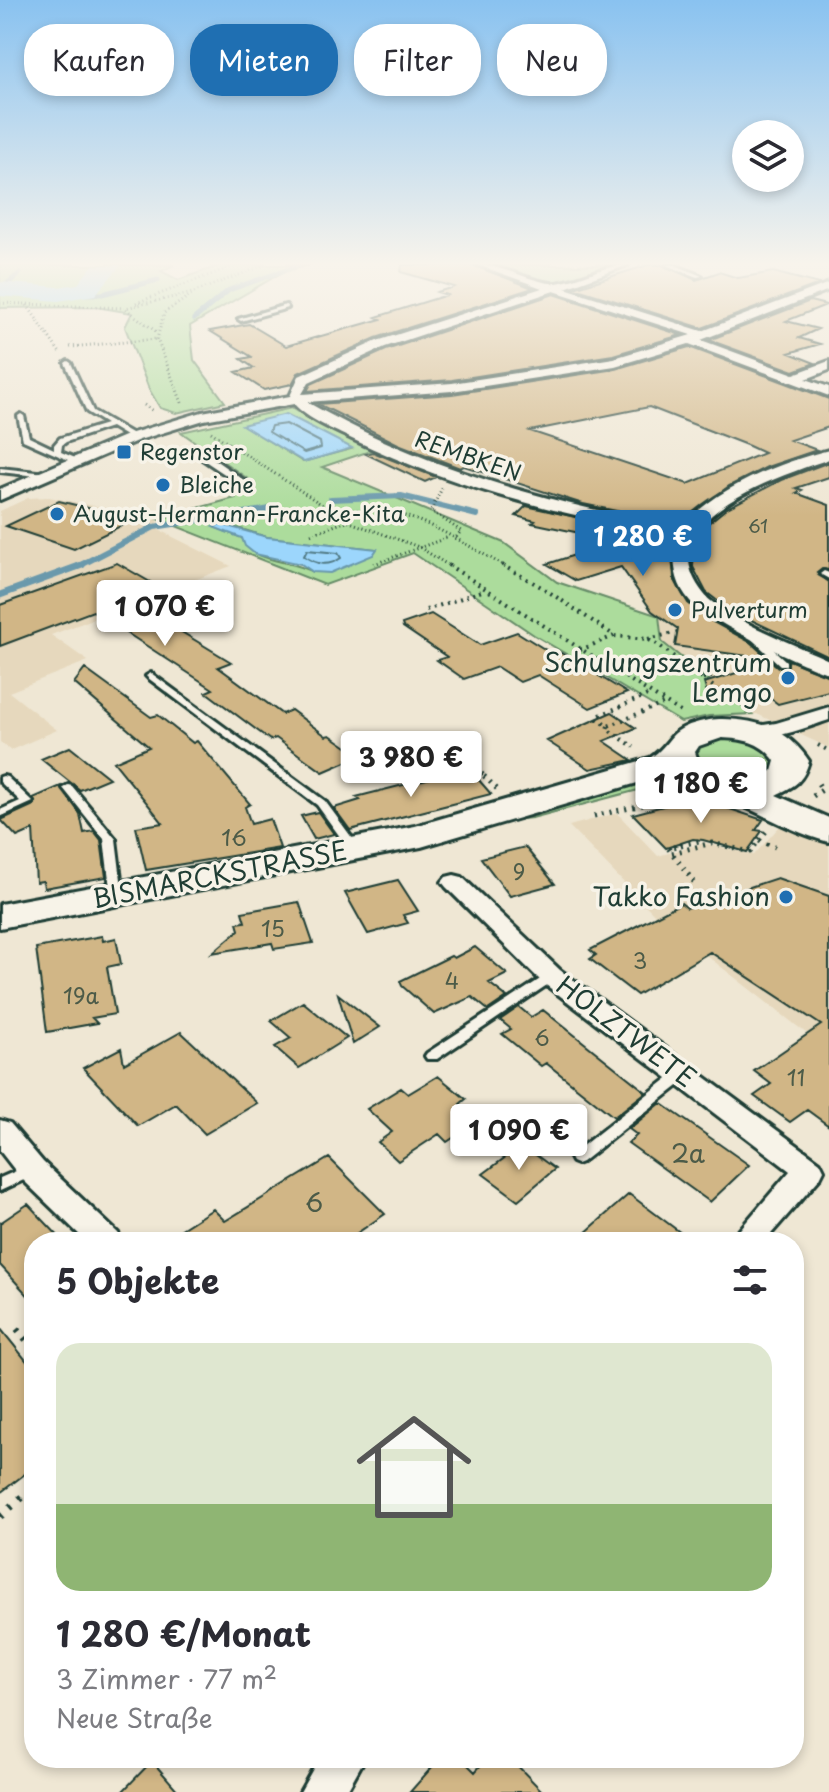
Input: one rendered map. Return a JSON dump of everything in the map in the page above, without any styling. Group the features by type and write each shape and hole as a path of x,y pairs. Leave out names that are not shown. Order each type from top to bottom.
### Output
{"main road":[{"name":"BISMARCKSTRASSE","path":"439,832 516,806 662,765 677,756 679,747 696,733 746,720"},
{"path":"746,720 798,759 801,791 829,810"},
{"path":"677,756 681,766 708,790 829,831"},
{"name":"BISMARCKSTRASSE","path":"0,916 439,832 533,821 669,786 708,790 766,788 798,759"}],"street":[{"path":"298,399 295,394 304,379 371,349"},
{"path":"0,495 190,416 298,399 428,390 524,377 628,359 662,349"},
{"path":"722,349 829,392"},
{"path":"793,379 829,365"},
{"name":"REMBKEN","path":"298,399 302,405 342,431 457,480 578,514 684,533"},
{"path":"829,454 779,471 710,506 684,533 681,566 697,599 746,629 829,667"},
{"path":"746,720 778,729 829,713"},
{"path":"798,759 793,739 829,726"},
{"name":"HOLZTWETE","path":"454,882 551,976 809,1170 754,1232"},
{"path":"0,1131 32,1170 97,1232"},
{"path":"321,1792 337,1768"}],"lane":[{"path":"68,363 90,412 134,437"},
{"path":"21,416 26,438 58,450 77,462"},
{"path":"58,450 63,440 109,425"},
{"path":"205,457 244,483"},
{"path":"2,472 46,475"},
{"path":"746,629 783,663"},
{"path":"151,676 321,803 355,850"},
{"path":"0,814 27,802 3,779"},
{"path":"68,788 110,839 117,896"},
{"path":"432,1056 551,976"},
{"path":"577,1158 682,1075"},
{"path":"0,1185 32,1170"}],"path":[{"path":"57,349 68,363"},
{"path":"161,349 190,416 332,512 347,521 419,547 692,719"},
{"path":"374,564 452,538 461,531 431,511 431,505 436,500"},
{"path":"332,512 364,510 398,514 452,538 543,588 615,636"},
{"path":"311,534 347,521"},
{"path":"426,610 486,589"},
{"path":"580,650 615,636 647,639 682,631"},
{"path":"647,639 731,700 746,720"},
{"path":"703,679 721,674 725,676"},
{"path":"620,738 607,729 608,726 598,717 650,693"},
{"path":"731,700 754,694"},
{"path":"608,726 666,703"},
{"path":"798,759 829,751"},
{"path":"477,768 506,799"},
{"path":"594,816 708,790"},
{"path":"694,882 668,848 703,840"},
{"path":"672,853 712,843 750,852 759,841 775,847"},
{"path":"17,1329 24,1338"},
{"path":"0,1516 24,1496"}],"shaded area":[{"path":"49,497 158,519 159,530 231,566 51,635 88,661 9,692 57,730 11,750 0,742 0,511 28,498"},
{"path":"722,607 829,659 829,748 752,714 661,642 659,616"},
{"path":"617,813 658,856 704,843 754,855 780,826 829,842 829,1051 657,917 569,826"}],"green space":[{"path":"133,349 193,349 194,360 225,402 176,413 160,408"},
{"path":"292,408 313,421 376,449 322,467 504,543 557,582 659,616 662,642 752,714 709,716 681,722 534,635 413,553 325,585 158,519 235,498 229,493 255,484 181,432","holes":["243,425 320,433 351,449 303,462","214,527 238,528 267,537 376,549 313,572 263,557 247,546 242,538"]},
{"path":"710,738 749,738 777,755 778,769 767,776 746,781 715,774 694,763 694,748"},
{"path":"667,767 680,779 532,818 472,824"}],"water":[{"path":"286,414 352,448 304,462 242,425"},
{"path":"220,524 267,537 377,549 373,555 330,573 313,572 301,564 255,554 245,546 242,538 213,527"}],"building":[{"path":"238,349 352,349 298,373 292,384 264,390 236,372 254,368 241,359 252,357"},
{"path":"635,349 613,355 452,380 307,391 311,384 386,350"},
{"path":"684,349 693,349 829,399 829,427 790,440 817,450 767,467 729,486 679,524 583,504 464,466 460,468 398,444 318,404 452,394 615,369","holes":["649,407 764,453 688,484 530,431"]},
{"path":"733,349 804,349 789,353 815,363 794,371"},
{"path":"373,452 436,477 425,482 366,454"},
{"path":"829,462 829,477 796,488 802,490 796,493 829,505 829,570 822,569 817,573 829,582 829,657 728,609 706,592 693,567 694,545 706,525 727,508 781,480"},
{"path":"59,501 129,522 74,549 6,526"},
{"path":"526,506 672,538 674,579 688,603 713,622 750,642 769,659 675,646 678,629 652,611 621,567 576,581 547,564 618,541 532,523 535,521 516,516"},
{"path":"117,563 204,613 175,628 231,662 218,667 282,714 291,710 360,756 323,772 276,738 270,740 206,692 213,689 93,611 0,646 0,605"},
{"path":"431,614 480,645 517,632 554,655 561,653 627,693 590,708 538,675 520,682 497,667 464,679 437,660 447,657 403,627 402,624"},
{"path":"789,660 829,676 829,691 778,704 758,689 710,703 704,683 772,662 786,668"},
{"path":"85,669 151,717 158,715 193,743 197,741 250,804 245,807 251,824 270,819 280,848 146,870 136,827 163,823 114,762 149,747 74,683"},
{"path":"612,712 636,728 604,741 632,760 590,769 547,741"},
{"path":"70,747 109,778 80,790 41,759"},
{"path":"471,771 491,794 350,830 334,808 360,800 356,797 454,772 457,775"},
{"path":"61,786 80,814 84,833 94,831 101,840 106,877 44,888 43,881 36,882 33,830 17,837 1,820 34,805 33,798"},
{"path":"682,801 712,803 763,820 756,830 762,831 747,852 693,839 666,848 633,814"},
{"path":"318,812 334,834 314,839 301,816"},
{"path":"525,847 555,884 510,896 481,858"},
{"path":"777,878 829,896 829,1126 807,1110 790,1122 754,1096 771,1084 754,1071 821,1025 710,952 637,995 590,959 596,955 590,950 681,903 687,908"},
{"path":"398,880 418,911 403,915 408,923 368,934 345,893"},
{"path":"299,902 313,943 274,949 272,943 212,953 239,930 237,923 245,922 242,912"},
{"path":"102,936 103,941 116,938 121,964 107,967 115,1014 92,1018 97,1023 47,1032 36,948"},
{"path":"475,947 507,974 489,983 507,997 488,1010 472,997 434,1014 402,986 400,981"},
{"path":"338,994 380,1027 353,1044"},
{"path":"303,1002 347,1038 299,1068 275,1047 291,1038 271,1021"},
{"path":"519,1007 531,1017 543,1010 646,1092 614,1117 546,1063 541,1066 502,1034 511,1029 500,1020"},
{"path":"181,1032 257,1103 205,1134 176,1104 138,1126 83,1068 121,1048 124,1064"},
{"path":"438,1076 466,1099 460,1104 480,1120 447,1142 439,1134 398,1161 378,1142 392,1132 367,1109 401,1088 408,1094"},
{"path":"661,1103 749,1165 710,1202 628,1143 637,1135 629,1129"},
{"path":"522,1145 555,1169 518,1200 483,1174"},
{"path":"329,1158 385,1214 359,1232 177,1232 213,1209 225,1221"},
{"path":"629,1194 680,1232 586,1232"},
{"path":"28,1204 55,1232 24,1232 24,1291 0,1265 0,1223"},
{"path":"0,1328 24,1358 24,1475 0,1493"},
{"path":"145,1768 158,1768 179,1792 122,1792"},
{"path":"431,1768 471,1768 475,1772 478,1768 520,1768 543,1792 410,1792"}],"waterway":[{"path":"331,499 401,496 477,515"},
{"path":"78,566 154,527 277,508"},
{"path":"78,566 82,565"},
{"path":"0,595 78,566"}],"place":[{"name":"Regenstor","path":"124,452"},
{"name":"Bleiche","path":"163,485"},
{"name":"August-Hermann-Francke-Kita","path":"57,514"},
{"name":"Pulverturm","path":"675,610"},
{"name":"Schulungszentrum Lemgo","path":"788,678"},
{"name":"Takko Fashion","path":"786,897"}]}
